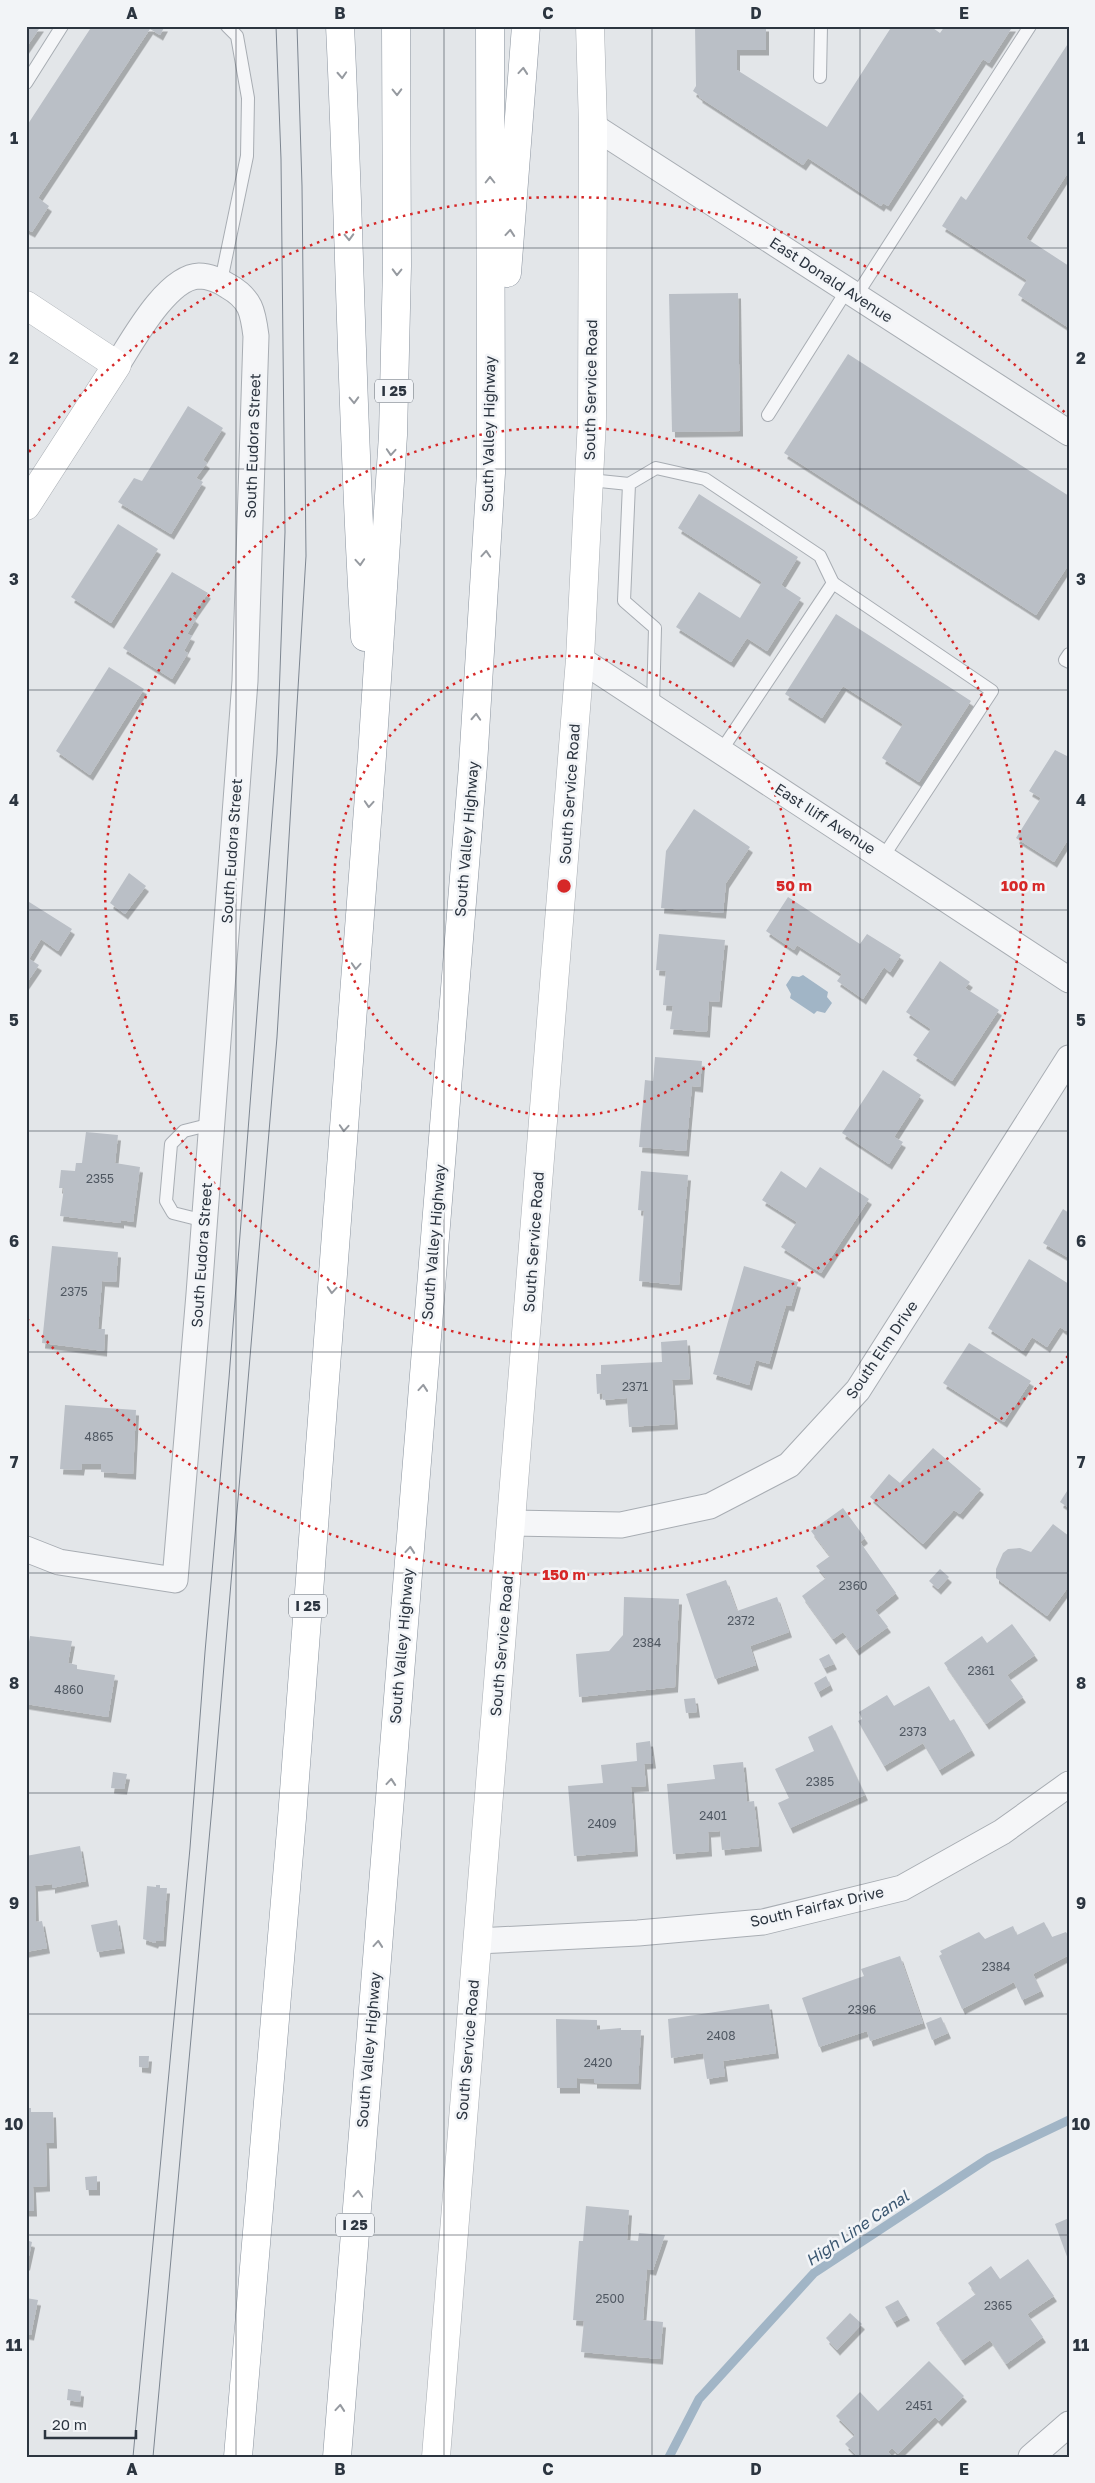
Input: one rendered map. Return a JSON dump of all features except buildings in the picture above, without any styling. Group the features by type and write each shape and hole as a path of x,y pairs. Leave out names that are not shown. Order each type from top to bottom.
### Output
{"main road":[{"path":"340,26 356,505 372,756"},
{"name":"I 25","path":"238,2457 292,1818 372,756 393,435 397,266 396,26"},
{"name":"South Valley Highway","path":"336,2457 472,785 491,474 490,26"},
{"path":"491,474 526,26"},
{"name":"South Service Road","path":"436,2457 580,659 592,419 593,126 590,26"},
{"path":"26,306 117,364 26,506"}],"street":[{"name":"East Donald Avenue","path":"593,126 1069,432"},
{"name":"South Eudora Street","path":"26,1549 59,1562 174,1580 205,1221 245,681 256,336 253,312 241,293 221,281 198,276 178,284 154,310 117,364"},
{"name":"East Iliff Avenue","path":"580,659 1069,980"},
{"name":"South Elm Drive","path":"512,1523 621,1525 710,1506 789,1465 858,1390 1069,1058"},
{"name":"South Fairfax Drive","path":"477,1941 638,1933 763,1922 902,1888 1002,1832 1069,1784"},
{"path":"1031,2457 1065,2433"}],"lane":[{"path":"26,83 62,26"},
{"path":"221,281 248,156 248,98 237,36 227,26"},
{"path":"820,77 821,26"},
{"path":"768,415 852,293 1030,26"},
{"path":"590,480 629,484 656,468 705,479 820,556 833,583 992,691 883,858"},
{"path":"629,484 624,602 655,628 653,706"},
{"path":"721,751 833,583"},
{"path":"1069,654 1065,660 1069,662"},
{"path":"205,1221 173,1213 166,1201 171,1144 184,1131 212,1124"}],"water":[{"path":"803,975 828,992 827,997 832,1003 825,1013 817,1011 814,1014 790,998 791,994 786,985 792,976 799,977"}],"waterway":[{"name":"High Line Canal","path":"669,2457 699,2399 814,2273 989,2158 1069,2120"}],"tram line":[{"path":"133,2457 190,1848 229,1378 277,754 285,532 281,159 276,26"},
{"path":"153,2457 213,1796 277,1037 306,556 302,186 297,26"}]}
